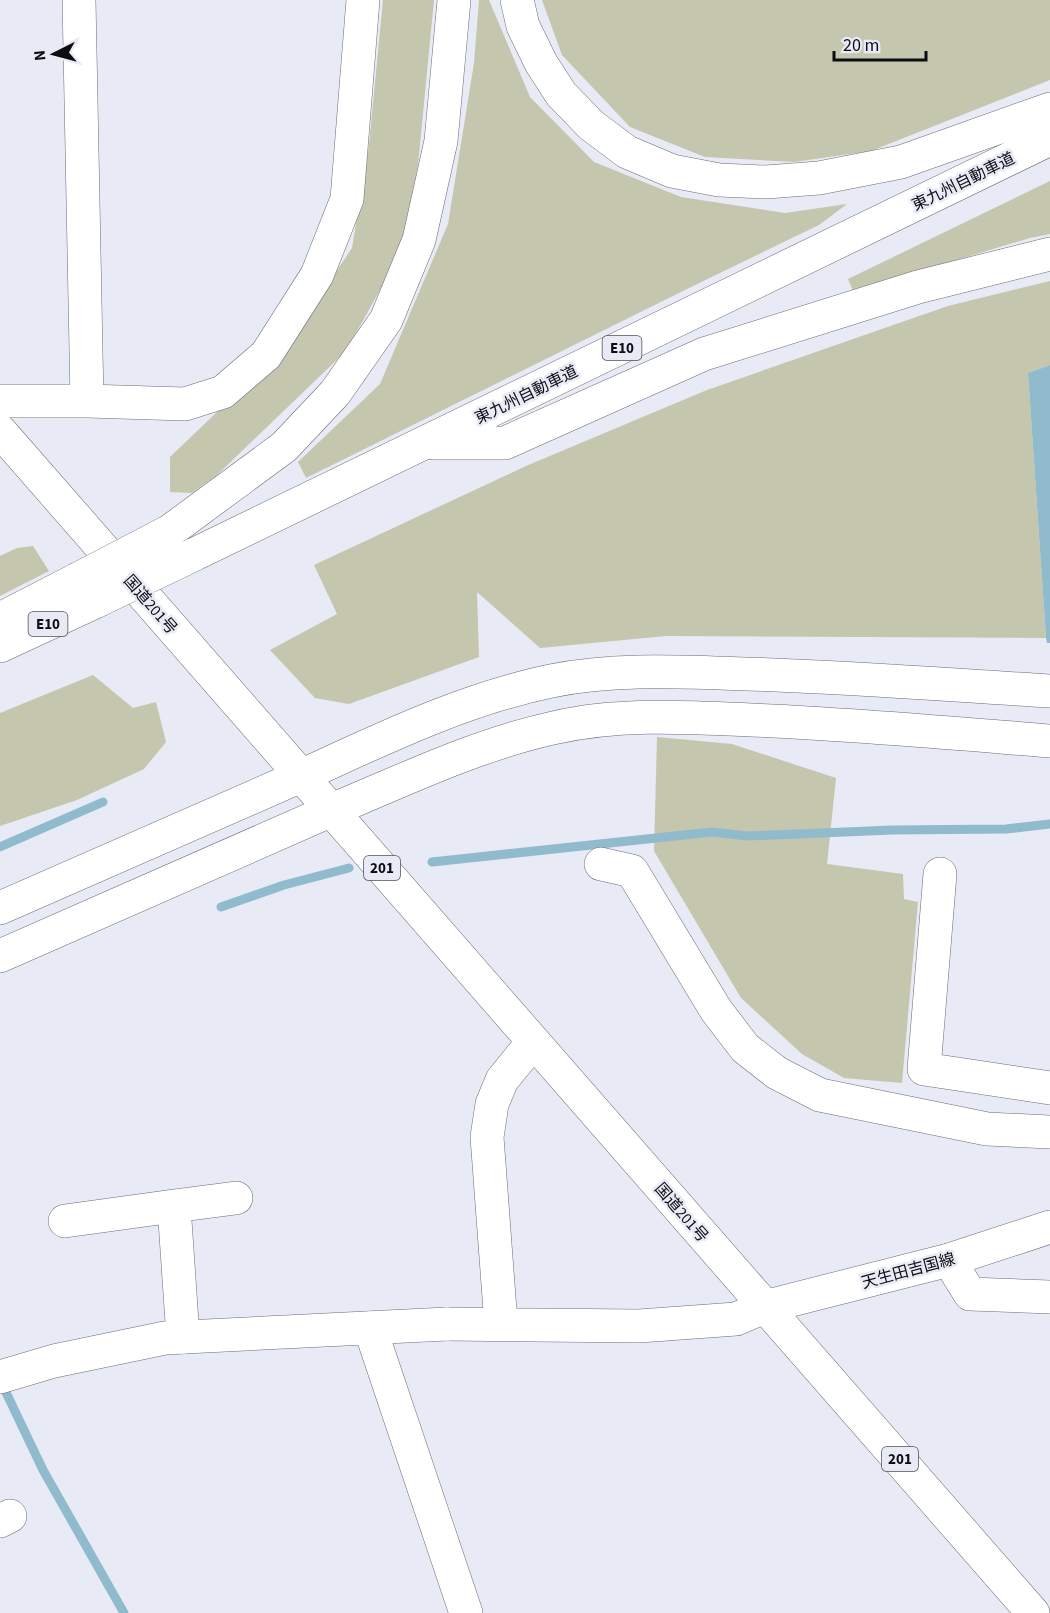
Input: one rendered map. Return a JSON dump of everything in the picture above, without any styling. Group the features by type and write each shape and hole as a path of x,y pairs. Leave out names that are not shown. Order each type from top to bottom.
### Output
{"main road":[{"path":"79,0 87,401"},
{"path":"0,401 185,404 223,392 266,355 317,275 347,199 363,0"},
{"path":"0,619 86,591 284,447 335,393 386,320 419,240 441,141 454,0"},
{"path":"517,0 523,26 541,63 561,94 591,125 627,152 672,171 720,180 766,182 819,178 901,162 1050,109"},
{"name":"東九州自動車道","path":"0,646 86,591 193,555 1050,139"},
{"path":"427,442 505,443 704,354 918,287 1050,254"},
{"name":"国道201号","path":"0,431 1033,1613"},
{"path":"0,908 417,724 484,699 552,681 614,673 687,672 801,676 1050,691"},
{"path":"0,956 332,810 493,744 554,728 617,718 687,717 785,721 1050,741"},
{"path":"601,864 632,871 716,1010 745,1048 777,1074 820,1095 987,1129 1050,1132"},
{"path":"940,874 924,1069 1050,1088"},
{"path":"501,1324 487,1137 492,1104 502,1080 533,1042"},
{"path":"65,1221 236,1198"},
{"path":"174,1206 183,1337"},
{"name":"天生田吉国線","path":"0,1377 54,1360 165,1338 447,1324 639,1326 736,1319 764,1307 949,1260 1050,1227"},
{"path":"949,1260 970,1294 1050,1298"},
{"path":"370,1328 466,1613"}],"green space":[{"path":"383,0 434,0 418,165 399,256 346,351 217,475 192,493 170,492 170,457 288,344 352,248 369,145"},
{"path":"479,0 489,0 530,97 594,162 681,197 785,213 847,204 819,225 306,478 298,462 380,384 448,224 474,63"},
{"path":"542,0 1050,0 1050,80 871,151 794,162 705,157 630,127 562,55"},
{"path":"1050,181 1050,234 853,291 848,279"},
{"path":"1050,281 1050,365 1028,373 1046,638 666,636 540,648 477,592 479,657 349,704 315,698 270,650 337,614 314,565 526,466 707,390 948,306"},
{"path":"33,546 49,571 0,596 0,556 17,548"},
{"path":"93,675 133,708 156,702 166,742 144,769 77,800 0,826 0,713"},
{"path":"657,737 732,744 836,778 827,864 903,874 904,899 918,902 902,1083 844,1078 802,1054 741,998 654,851"}],"water":[{"path":"1050,365 1050,643 1047,643 1028,373"}],"waterway":[{"path":"0,847 103,802"},
{"path":"432,862 712,832 747,836 892,830 1006,829 1050,824"},
{"path":"221,907 284,885 349,868"},
{"path":"1,1382 43,1470 124,1613"}]}
